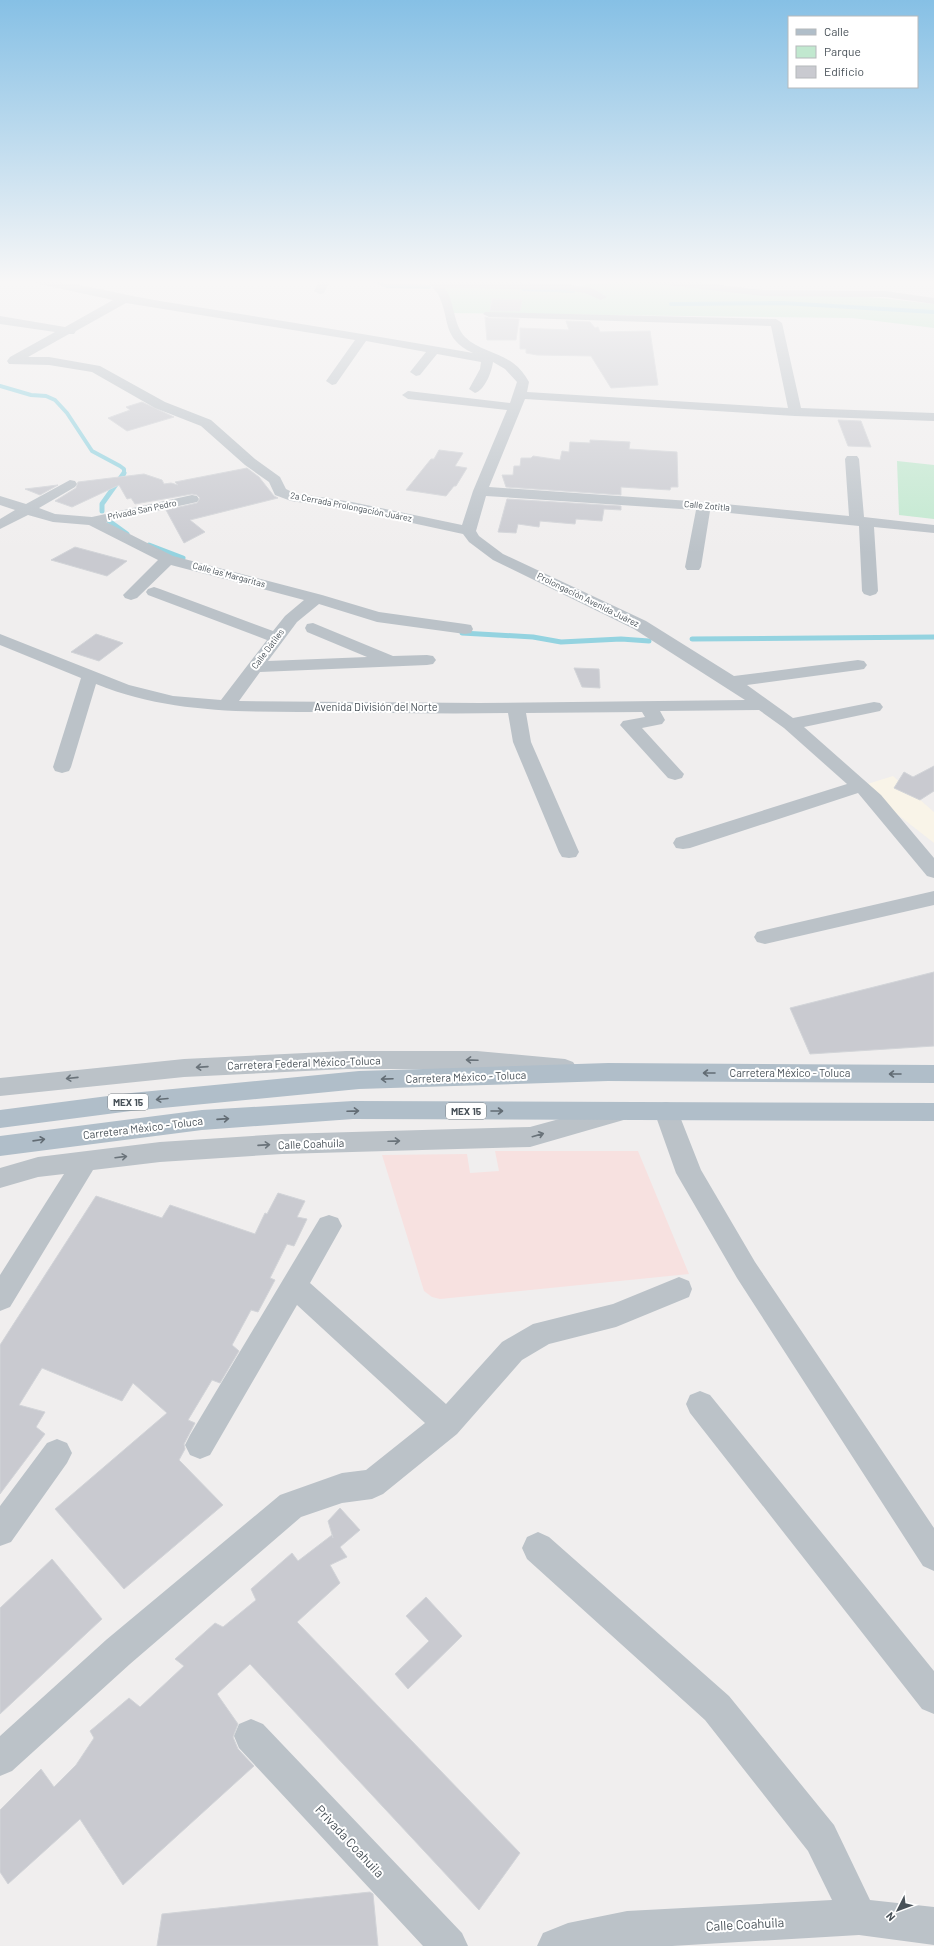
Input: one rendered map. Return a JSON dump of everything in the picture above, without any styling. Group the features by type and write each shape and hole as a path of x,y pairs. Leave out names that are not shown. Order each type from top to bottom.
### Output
{"main road":[{"name":"Carretera México - Toluca","path":"0,1119 131,1102 359,1080 608,1072 934,1074"},
{"name":"Carretera México - Toluca","path":"0,1146 202,1120 353,1110 934,1112"}],"street":[{"name":"2a Cerrada Prolongación Juárez","path":"99,371 160,405 206,423 250,462 275,480 280,492 291,497 352,506 468,530"},
{"path":"332,381 339,371"},
{"path":"475,389 485,371"},
{"path":"468,530 480,491 518,401 523,382 515,371"},
{"path":"786,371 795,412"},
{"path":"408,395 518,401 934,417"},
{"path":"852,459 862,521 870,591"},
{"path":"0,525 70,484"},
{"name":"Calle Zotitla","path":"480,491 704,506 934,529"},
{"name":"Privada San Pedro","path":"92,521 192,499"},
{"name":"Calle las Margaritas","path":"0,500 53,518 92,521 168,559 316,598 377,616 465,629"},
{"path":"693,566 704,506"},
{"name":"Prolongación Avenida Juárez","path":"468,530 479,544 498,557 640,625 731,682 790,724 854,788 874,799 934,871"},
{"path":"131,595 168,559"},
{"path":"154,592 276,638"},
{"name":"Calle Dátiles","path":"226,706 291,619 316,598"},
{"path":"313,628 392,661"},
{"name":"Avenida División del Norte","path":"0,639 123,689 172,702 226,706 516,707 764,705"},
{"path":"254,667 427,660"},
{"path":"731,682 858,665"},
{"path":"62,767 90,676"},
{"path":"648,706 656,720 628,725 675,774"},
{"path":"516,707 522,742 569,852"},
{"path":"790,724 874,707"},
{"path":"683,843 854,788"},
{"path":"765,937 934,898"},
{"name":"Carretera Federal México-Toluca","path":"0,1086 192,1068 346,1060 477,1060 608,1072"},
{"name":"Calle Coahuila","path":"0,1178 38,1167 160,1152 282,1144 530,1137 622,1111"},
{"path":"666,1111 689,1173 746,1270 934,1555"},
{"path":"0,1299 85,1162"},
{"path":"200,1445 329,1226"},
{"path":"294,1285 447,1424"},
{"path":"0,1760 118,1652 291,1506 342,1488 372,1484 447,1424 512,1351 543,1333 616,1315 679,1288"},
{"path":"700,1404 934,1696"},
{"path":"0,1531 57,1453"},
{"path":"538,1548 717,1708 822,1838 859,1917"},
{"name":"Privada Coahuila","path":"251,1736 449,1946"},
{"name":"Calle Coahuila","path":"556,1946 568,1942 639,1938 859,1917 934,1926"}],"shaded area":[{"path":"893,776 934,812 934,843 861,786"},
{"path":"495,1151 638,1151 689,1274 440,1299 432,1297 424,1291 382,1155 467,1154 470,1173 499,1171"}],"green space":[{"path":"897,461 934,465 934,519 899,515"}],"building":[{"path":"600,371 656,371 658,385 611,388"},
{"path":"142,402 174,417 127,431 108,418 130,410 126,407"},
{"path":"838,420 861,421 871,447 848,446"},
{"path":"590,440 630,442 629,449 677,452 678,487 671,487 670,490 621,487 621,495 506,487 502,475 513,475 514,466 520,466 521,458 531,458 533,456 560,460 562,451 569,452 570,442 590,443"},
{"path":"439,450 463,453 455,466 467,468 456,486 454,486 446,496 406,490 431,459 434,459"},
{"path":"247,468 259,477 274,496 278,498 190,520 205,532 184,543 166,510 197,503 200,498 197,495 192,494 135,504 131,498 127,499 119,485 72,507 55,501 76,488 78,482 144,474 162,480 164,484 171,483 178,485 175,482"},
{"path":"58,485 40,495 25,489"},
{"path":"507,499 621,506 621,510 604,509 602,521 576,519 575,524 540,521 539,527 518,524 516,533 498,532"},
{"path":"75,547 127,561 107,576 51,560"},
{"path":"96,634 123,643 99,661 71,652"},
{"path":"574,668 599,669 600,688 582,687"},
{"path":"934,766 934,791 920,800 894,788 904,772 913,777"},
{"path":"934,972 934,1046 810,1054 790,1008"},
{"path":"278,1193 305,1201 297,1217 307,1219 294,1246 287,1244 270,1278 275,1280 258,1312 251,1310 232,1345 239,1351 220,1383 212,1380 188,1420 195,1423 184,1444 185,1449 179,1460 223,1505 124,1589 55,1509 167,1413 133,1383 122,1401 42,1368 19,1405 45,1412 36,1427 45,1434 0,1494 0,1345 96,1196 162,1218 170,1205 255,1234 265,1213 267,1214"},
{"path":"340,1508 360,1530 340,1547 347,1557 330,1565 340,1583 297,1622 520,1853 479,1910 250,1664 217,1694 238,1724 233,1737 238,1749 254,1766 123,1885 80,1819 8,1884 0,1872 0,1810 41,1769 54,1787 76,1765 94,1738 90,1731 129,1698 140,1707 184,1666 175,1659 215,1623 223,1627 256,1600 251,1589 292,1553 298,1561 332,1535 333,1538 328,1521"},
{"path":"52,1559 102,1619 0,1714 0,1608"},
{"path":"426,1597 462,1636 408,1689 395,1674 429,1641 406,1616"},
{"path":"370,1892 373,1894 378,1946 157,1946 162,1914"}],"waterway":[{"path":"0,386 31,395 46,396 55,400 67,413 92,451 120,466 124,469 124,473"},
{"path":"102,511 102,504 124,473"},
{"path":"109,521 127,534"},
{"path":"149,545 183,558"},
{"path":"462,633 533,637 561,642 621,639 649,641"},
{"path":"692,639 934,637"}]}
